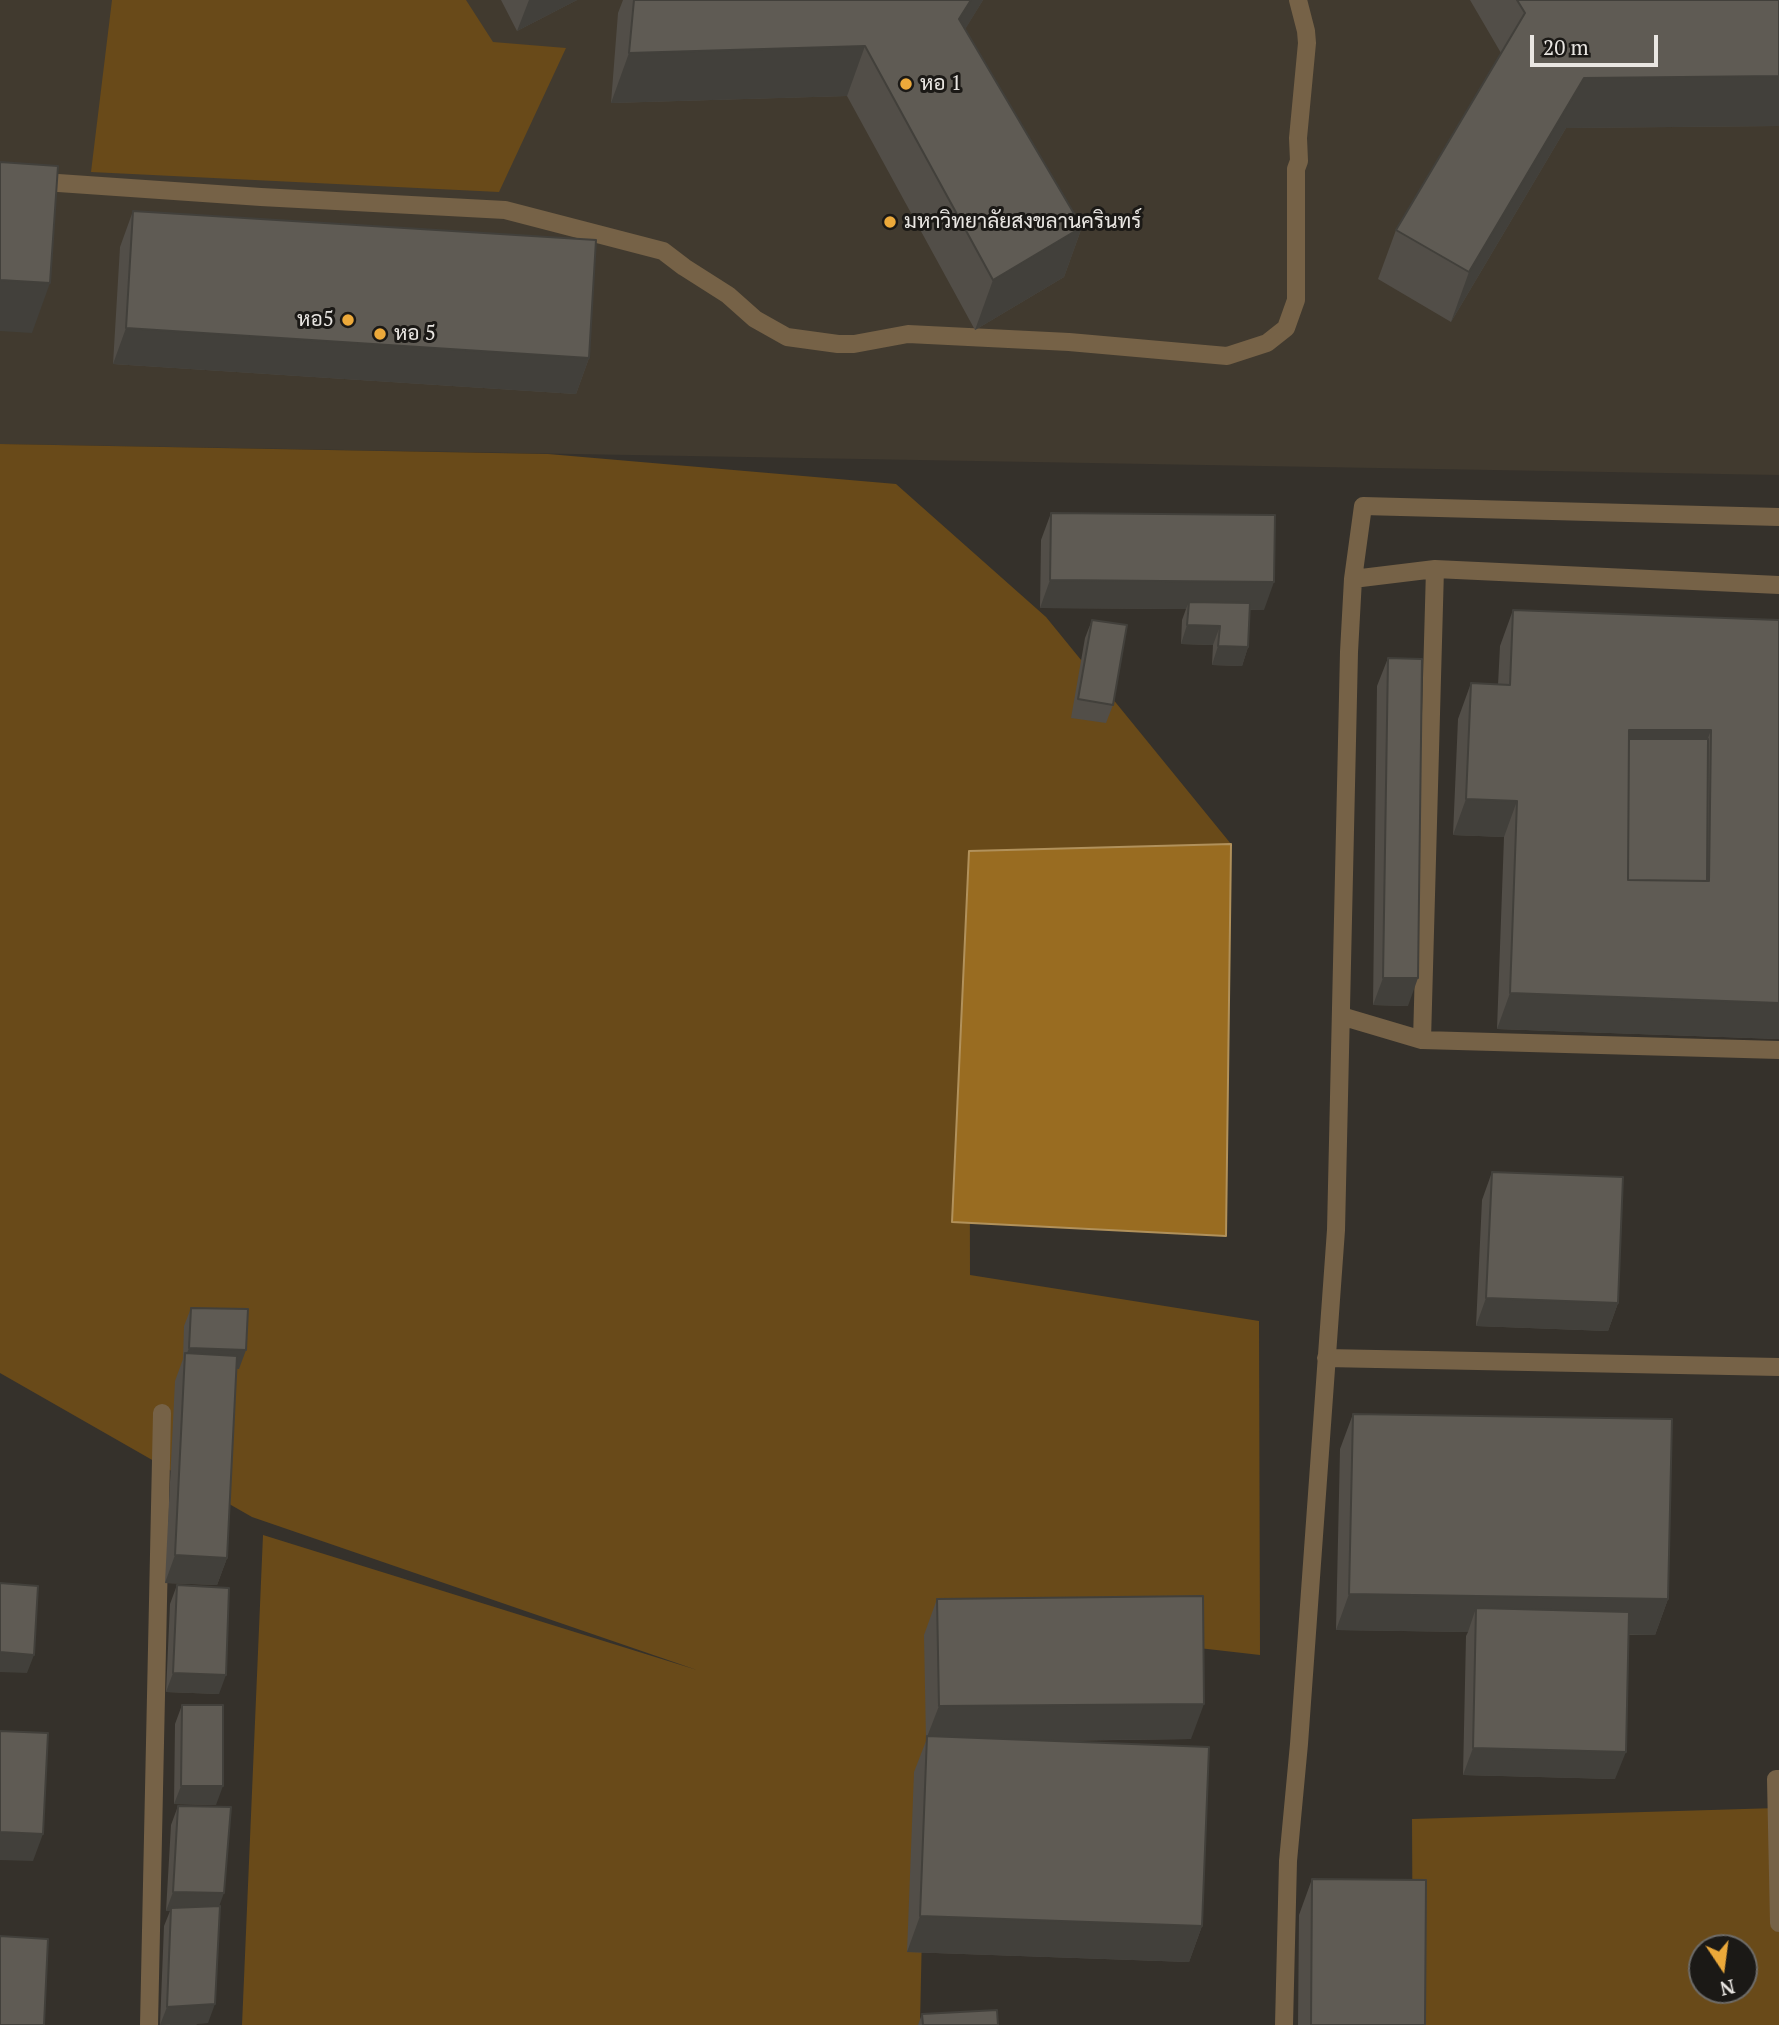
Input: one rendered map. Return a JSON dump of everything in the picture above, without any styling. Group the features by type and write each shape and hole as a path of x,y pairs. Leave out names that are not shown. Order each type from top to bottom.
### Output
{"street":[{"path":"0,179 505,210 663,251 728,295 755,319 787,337 854,344 908,334 1069,342 1227,356 1267,343 1286,328 1296,300 1296,169 1299,161 1298,138 1307,43 1298,0"},
{"path":"1284,2025 1288,1861 1336,1230 1349,652 1353,579 1363,506 1779,517"},
{"path":"1353,579 1435,569 1779,586"},
{"path":"1422,1040 1435,569"},
{"path":"1340,1016 1422,1040 1779,1050"},
{"path":"1326,1358 1779,1367"},
{"path":"149,2025 162,1413"},
{"path":"1779,1779 1776,1779 1779,1923"}],"shaded area":[{"name":"มหาวิทยาลัยสงขลานครินทร์","path":"0,0 1779,0 1779,475 0,444"},
{"path":"112,0 466,0 493,42 566,48 499,192 91,172"},
{"path":"0,444 548,454 896,484 1046,617 1231,844 969,851 970,1275 1259,1321 1260,1655 1067,1633 926,1742 920,2025 242,2025 263,1535 697,1670 252,1517 0,1373"},
{"path":"1231,844 1226,1236 952,1222 969,851"},
{"path":"1777,1808 1779,2025 1413,2025 1412,1819"}],"building":[{"path":"634,0 971,0 959,19 1082,227 993,280 865,46 629,53"},
{"path":"1517,0 1779,0 1779,76 1584,78 1469,272 1396,230 1525,13"},
{"path":"0,162 58,166 50,283 0,280"},
{"name":"หอ5","path":"133,211 596,240 589,358 126,328"},
{"path":"1051,513 1275,515 1274,582 1050,580"},
{"path":"1189,602 1250,603 1248,647 1218,646 1220,626 1187,625"},
{"path":"1513,610 1779,620 1779,1003 1510,993 1517,801 1466,799 1471,683 1510,685","holes":["1629,730 1711,730 1709,881 1628,880"]},
{"path":"1092,620 1127,625 1113,705 1078,699"},
{"path":"1388,658 1422,659 1418,978 1383,978"},
{"path":"1629,739 1708,739 1707,881 1628,880"},
{"path":"1492,1172 1623,1177 1618,1303 1486,1298"},
{"path":"191,1308 248,1309 246,1350 189,1348"},
{"path":"185,1353 237,1356 227,1558 175,1555"},
{"path":"1353,1414 1672,1419 1668,1599 1349,1594"},
{"path":"0,1583 38,1586 34,1655 0,1652"},
{"path":"177,1585 229,1588 226,1675 173,1673"},
{"path":"1203,1596 1204,1704 939,1706 937,1599"},
{"path":"1476,1608 1629,1612 1626,1752 1473,1748"},
{"path":"182,1705 223,1705 223,1786 181,1786"},
{"path":"0,1731 48,1733 43,1834 0,1832"},
{"path":"927,1736 1209,1747 1202,1926 920,1916"},
{"path":"178,1806 231,1807 224,1893 173,1892"},
{"path":"1312,1879 1426,1880 1425,2025 1311,2025"},
{"path":"220,1906 215,2004 167,2007 171,1908"},
{"path":"0,1936 48,1939 44,2025 0,2025"},
{"path":"997,2010 998,2025 923,2025 922,2014"}],"place":[{"name":"หอ 1","path":"906,84"},
{"name":"มหาวิทยาลัยสงขลานครินทร์","path":"890,222"},
{"name":"หอ5","path":"348,320"},
{"name":"หอ 5","path":"380,334"}]}
